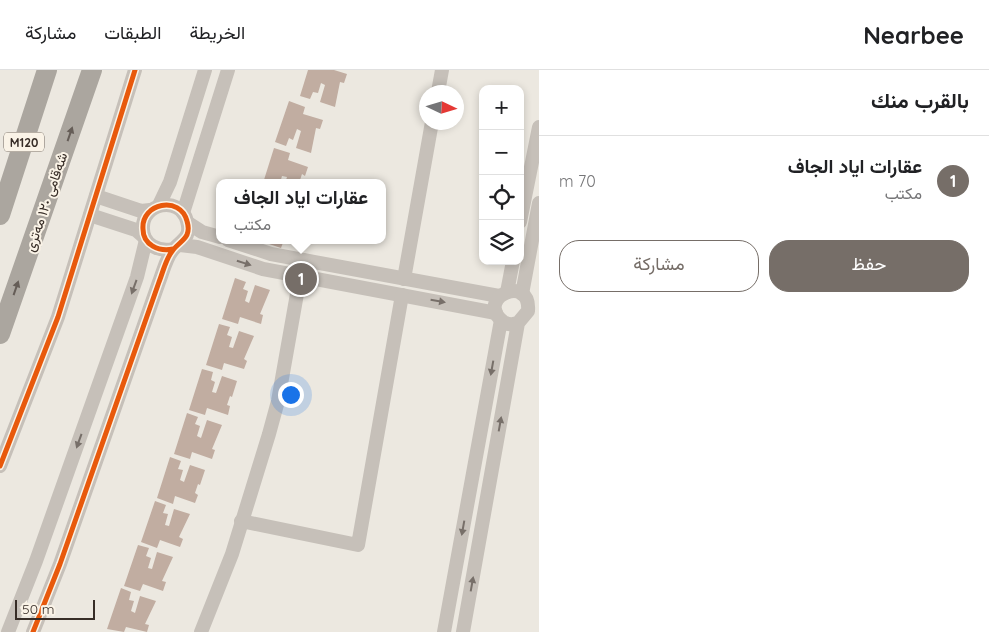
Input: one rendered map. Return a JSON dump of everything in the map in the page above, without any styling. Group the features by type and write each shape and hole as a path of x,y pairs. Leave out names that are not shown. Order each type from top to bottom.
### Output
{"highway":[{"name":"M120","path":"0,214 47,70"},
{"name":"شەقامی ١٢٠ مەتری","path":"0,334 92,70"}],"street":[{"path":"0,466 58,317 135,70"},
{"path":"8,632 36,561 138,277 145,239 144,220 170,182 205,70"},
{"path":"33,632 60,564 159,282 177,247 185,239 185,218 228,70"},
{"path":"439,85 442,70"},
{"path":"520,220 539,127"},
{"path":"404,279 431,130"},
{"path":"96,196 138,210 173,206 202,232 216,236"},
{"path":"447,616 464,626 521,321 528,311 539,203"},
{"path":"90,215 136,230 158,250 177,247 197,247 263,269 402,295 498,317 508,324 539,320"},
{"path":"240,244 271,254 404,279 503,294 515,291 529,300"},
{"path":"201,632 232,554 278,401 303,260"},
{"path":"444,632 498,317 495,307 503,294 512,265"},
{"path":"241,521 358,545 402,295"}],"building":[{"path":"308,70 334,70 347,74 344,83 340,82 335,107 320,102 325,85 321,83 318,93 313,92 310,99 300,96"},
{"path":"289,101 305,107 303,114 323,120 320,129 316,128 311,153 296,148 301,131 297,129 293,140 289,138 286,146 275,142"},
{"path":"274,148 290,153 288,160 308,167 305,176 302,174 300,179 286,179 287,177 282,176 281,179 264,179"},
{"path":"269,244 282,244 281,248"},
{"path":"235,278 246,282 243,289 248,291 245,301 249,303 255,285 270,290 260,314 263,315 261,324 240,317 238,324 222,319"},
{"path":"219,324 230,327 227,335 232,337 229,347 233,348 239,331 254,336 244,359 247,361 244,369 224,363 222,370 206,365"},
{"path":"202,369 213,372 211,380 215,382 212,392 216,393 222,376 237,381 232,397 230,396 227,405 230,406 228,415 207,408 205,415 189,410"},
{"path":"187,413 198,417 195,424 200,426 197,436 201,438 207,420 222,425 212,449 215,450 212,459 192,452 190,459 174,454"},
{"path":"170,457 181,461 178,469 183,470 180,480 184,482 190,465 205,470 195,493 198,495 195,503 175,496 173,504 157,498"},
{"path":"155,501 166,505 163,513 168,514 165,525 169,526 174,509 190,514 179,537 183,539 180,547 160,540 157,548 141,542"},
{"path":"138,545 149,548 146,556 151,558 148,568 152,569 157,552 173,557 162,581 166,582 163,591 143,584 140,591 124,586"},
{"path":"121,588 131,592 129,600 134,601 131,611 135,613 140,596 156,601 145,624 149,625 147,632 126,627 124,632 107,629"}],"cycle path":[{"path":"0,466 58,317 135,70"},
{"path":"33,632 60,564 165,265 171,253 187,235 187,221 183,213 177,208 169,205 154,208 144,220 144,235 149,243 157,248 173,249"}],"place":[{"name":"عقارات اياد الجاف","path":"301,279"}]}
